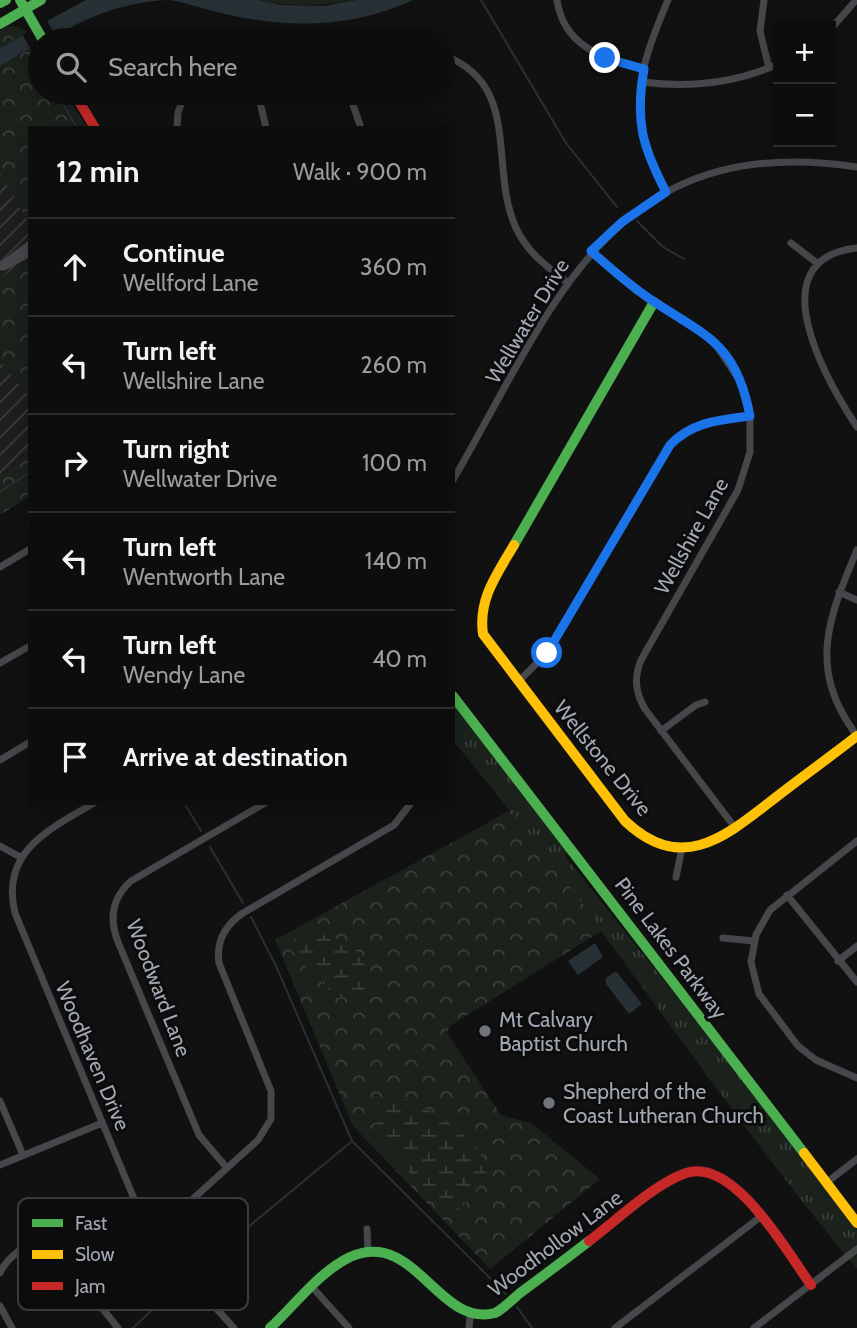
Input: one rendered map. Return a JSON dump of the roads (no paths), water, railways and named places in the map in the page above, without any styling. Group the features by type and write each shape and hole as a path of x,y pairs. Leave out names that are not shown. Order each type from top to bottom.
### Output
{"street":[{"path":"0,4 6,0"},
{"path":"0,24 23,5 41,0"},
{"path":"557,0 563,21 579,44 601,57 644,69"},
{"path":"666,192 648,156 640,130 644,69 668,0"},
{"path":"764,0 760,31 769,68"},
{"path":"836,23 856,0"},
{"path":"23,5 36,28"},
{"path":"455,62 472,71 488,90 496,112 508,202 515,225 533,254 567,282"},
{"path":"642,82 699,85 732,80 773,66"},
{"path":"81,105 94,126"},
{"path":"177,126 181,105"},
{"path":"261,105 266,126"},
{"path":"353,105 360,126"},
{"name":"Wellwater Drive","path":"455,478 567,282 591,251 622,222 666,192 705,176 759,163 801,160 857,167"},
{"path":"791,243 817,264"},
{"path":"0,268 28,246"},
{"path":"857,248 837,251 817,264 805,285 804,308 830,380 857,427"},
{"name":"Wellshire Lane","path":"591,251 654,302 704,332 720,348 740,381 750,416 750,452 738,491 638,668 636,686 640,701 736,829"},
{"path":"0,268 28,254"},
{"name":"Wellstone Drive","path":"654,302 482,603 480,621 484,634 629,825 652,842 682,848 710,844 736,829 857,736"},
{"path":"519,682 547,653 670,445 685,432 701,424 750,416"},
{"path":"857,550 839,592 827,630 826,664 838,706 857,736"},
{"path":"0,567 28,551"},
{"path":"839,592 857,600"},
{"path":"0,663 28,647"},
{"name":"Pine Lakes Parkway","path":"455,699 857,1223"},
{"path":"661,731 696,705 705,702"},
{"path":"0,760 28,744"},
{"name":"Woodhaven Drive","path":"91,805 39,836 22,858 13,886 17,919 134,1198"},
{"name":"Woodward Lane","path":"227,1168 199,1135 118,942 113,915 118,896 131,881 262,805"},
{"path":"194,1198 265,1132 273,1105 270,1087 220,968 218,950 225,930 249,909 394,825 409,805"},
{"path":"857,841 766,914 754,941 752,974 768,1007 804,1052 857,1078"},
{"path":"0,846 22,858"},
{"path":"676,877 682,848"},
{"path":"787,895 857,982"},
{"path":"723,937 754,941"},
{"path":"838,961 857,947"},
{"path":"0,1101 23,1155"},
{"path":"0,1165 102,1123"},
{"path":"826,1183 857,1159"},
{"name":"Woodhollow Lane","path":"368,1252 398,1260 446,1308 470,1322 501,1309 666,1183 685,1173 705,1171 725,1179 759,1217 811,1285"},
{"path":"615,1328 759,1217"},
{"path":"270,1328 347,1259 368,1252 367,1230"},
{"path":"754,1328 857,1249"},
{"path":"0,1273 18,1250"},
{"path":"313,1288 349,1328"},
{"path":"0,1306 12,1328"},
{"path":"104,1310 118,1328"},
{"name":"Woodhaven Drive","path":"218,1310 234,1328"}],"waterway":[{"path":"481,0 566,143 617,207"},
{"path":"63,105 76,126"},
{"path":"637,221 663,247 684,259"},
{"path":"0,492 28,473"},
{"path":"185,805 201,831"},
{"path":"210,847 243,903"},
{"path":"251,917 276,966 352,1141 506,1294"},
{"path":"248,1227 351,1142"},
{"path":"517,1307 532,1328"},
{"path":"133,1328 152,1310"}],"place":[{"name":"Mt Calvary Baptist Church","path":"485,1031"},
{"name":"Shepherd of the Coast Lutheran Church","path":"549,1103"}]}
